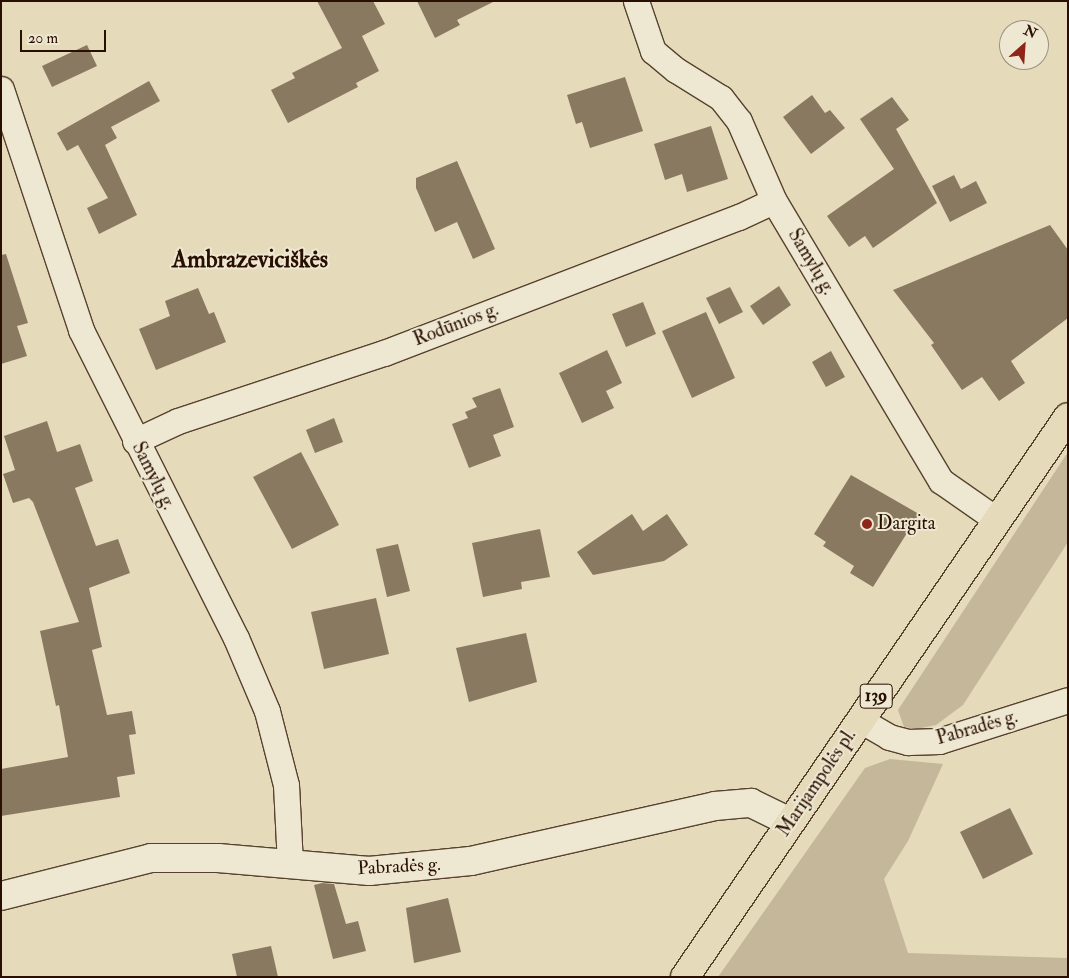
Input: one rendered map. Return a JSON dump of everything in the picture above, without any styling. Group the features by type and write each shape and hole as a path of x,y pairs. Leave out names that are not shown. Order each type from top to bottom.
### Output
{"main road":[{"name":"Marijampolės pl.","path":"685,977 1068,416"}],"street":[{"name":"Samylų g.","path":"636,1 653,51 676,70 721,98 739,122 774,201 941,481 997,520"},
{"name":"Samylų g.","path":"1,89 82,330 135,440 236,638 267,711 286,785 290,864"},
{"name":"Rodūnios g.","path":"135,440 178,421 384,353 739,217 774,201"},
{"name":"Pabradės g.","path":"860,720 889,737 908,742 940,741 1068,700"},
{"name":"Pabradės g.","path":"1,896 151,858 218,858 369,871 431,867 471,861 716,806 751,804 790,822"}],"shaded area":[{"path":"1068,452 1068,542 963,705 936,725 916,729 904,727 898,710"},
{"path":"890,759 943,764 908,841 884,879 908,953 1068,958 1068,977 718,977 865,768"}],"building":[{"path":"317,1 373,1 385,24 362,36 379,71 356,83 358,87 288,123 271,90 295,78 292,73 342,48"},
{"path":"417,1 495,1 457,20 460,25 435,38"},
{"path":"87,45 97,66 52,87 42,66"},
{"path":"625,77 643,131 590,148 582,122 576,124 567,95"},
{"path":"149,81 160,101 111,127 117,138 105,145 137,215 99,234 87,208 108,198 78,145 67,151 57,133"},
{"path":"812,95 825,113 830,110 845,128 811,154 783,117"},
{"path":"892,97 909,120 896,129 937,203 873,248 865,236 849,247 827,216 894,169 860,119"},
{"path":"711,126 728,179 687,192 682,174 665,180 654,144"},
{"path":"457,161 495,249 473,259 457,222 435,232 416,188 416,178"},
{"path":"954,175 961,189 976,181 987,203 950,222 932,186"},
{"path":"1050,225 1068,250 1068,318 1011,361 1025,383 999,401 982,377 962,390 931,345 934,343 893,290"},
{"path":"6,254 28,323 17,326 27,356 1,364 1,255"},
{"path":"779,286 791,305 763,325 750,306"},
{"path":"730,287 743,312 719,324 706,298"},
{"path":"198,288 209,314 214,312 226,342 156,370 139,329 170,316 165,301"},
{"path":"643,302 656,334 626,347 612,314"},
{"path":"706,312 735,378 692,398 662,331"},
{"path":"607,350 622,383 606,391 614,408 582,423 559,373"},
{"path":"831,351 845,377 826,387 812,362"},
{"path":"500,388 514,427 493,435 501,456 469,468 452,424 468,418 465,412 477,407 472,398"},
{"path":"334,418 343,442 315,453 306,430"},
{"path":"47,421 57,452 80,444 93,481 75,488 96,546 118,539 130,573 89,588 102,647 92,650 107,715 132,711 136,734 129,735 135,774 117,777 120,797 1,816 1,769 68,757 59,705 56,706 40,631 79,622 33,502 29,498 13,503 3,474 15,470 4,436"},
{"path":"301,452 339,525 292,549 253,477"},
{"name":"Dargita","path":"851,475 919,514 873,587 850,573 854,566 823,546 826,542 814,534"},
{"path":"632,514 643,531 667,514 688,545 664,561 593,575 577,552"},
{"path":"540,529 550,577 521,582 522,589 483,597 472,543"},
{"path":"398,544 410,591 387,597 376,549"},
{"path":"376,598 389,654 324,669 311,612"},
{"path":"526,633 537,682 469,702 456,648"},
{"path":"1010,808 1033,854 983,879 960,832"},
{"path":"322,883 334,884 346,924 358,921 366,951 333,959 314,885"},
{"path":"448,898 461,952 414,963 406,908"},
{"path":"271,946 278,977 237,977 232,954"}],"place":[{"name":"Dargita","path":"867,524"}],"district":[{"name":"Ambrazeviciškės","path":"250,260"}]}
